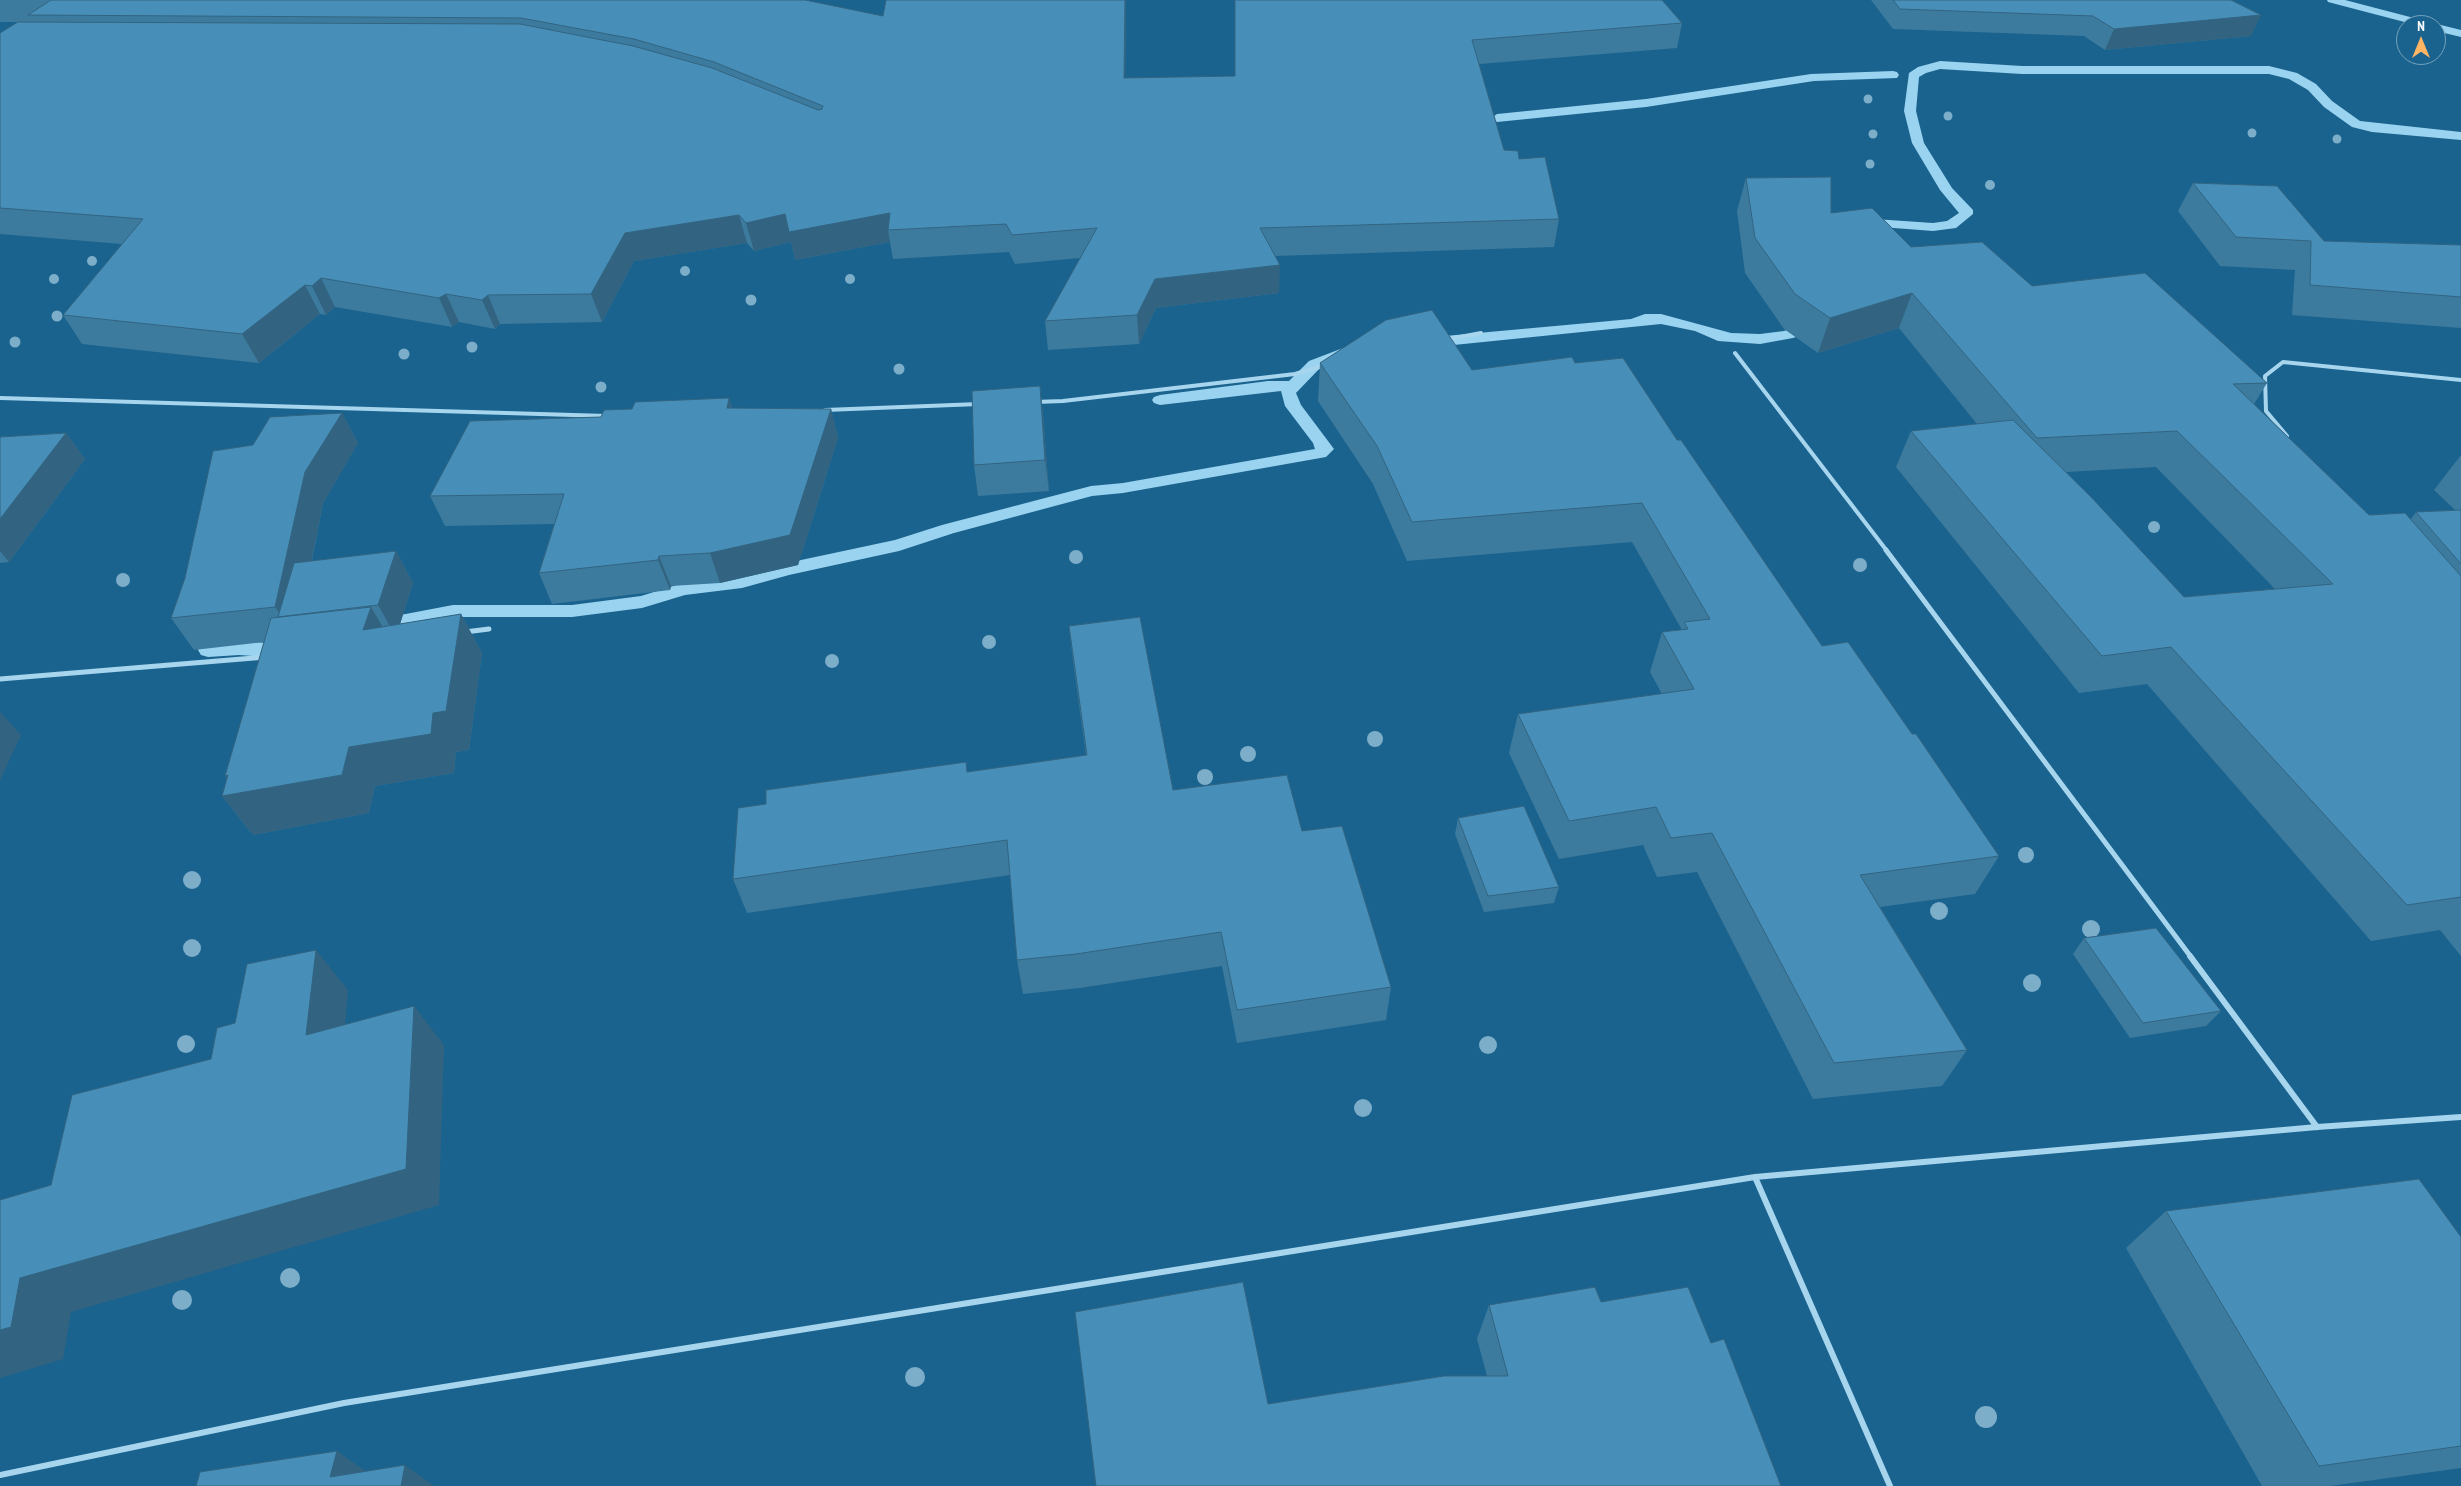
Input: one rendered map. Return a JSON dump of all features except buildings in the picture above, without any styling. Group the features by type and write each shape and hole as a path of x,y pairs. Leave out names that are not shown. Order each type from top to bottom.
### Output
{"street":[{"path":"1442,340 1481,333"},
{"path":"1735,353 1980,673 2317,1127"},
{"path":"2291,442 2266,411 2265,376 2283,362 2461,380"},
{"path":"1033,402 1063,401 1295,374 1335,363"},
{"path":"0,398 347,410 616,416"},
{"path":"814,410 983,404"},
{"path":"460,632 490,628"},
{"path":"0,679 273,656"},
{"path":"0,1475 344,1403 1755,1177 2317,1127 2461,1117"},
{"path":"1755,1177 1890,1486"}],"waterway":[{"path":"2332,0 2396,16"},
{"path":"2446,30 2461,34"},
{"path":"1860,222 1933,227 1951,225 1966,214 1966,210 1947,190 1918,143 1910,111 1913,76 1922,70 1940,65 2022,70 2269,70 2293,76 2312,87 2328,104 2356,124 2372,128 2461,136"},
{"path":"1818,78 1893,75"},
{"path":"1497,118 1646,103 1811,78"},
{"path":"1434,342 1599,327 1633,323 1645,319 1661,319 1700,328 1718,336 1760,339 1787,335 1819,324"},
{"path":"487,612 572,611 642,602 683,589 742,582 787,569 899,545 948,529 1091,491 1123,488 1320,453 1325,449 1293,406 1288,392 1315,364 1351,350"},
{"path":"1160,400 1268,386 1293,386"},
{"path":"374,627 453,611 483,612"},
{"path":"208,650 239,648 268,650 289,647"}]}
